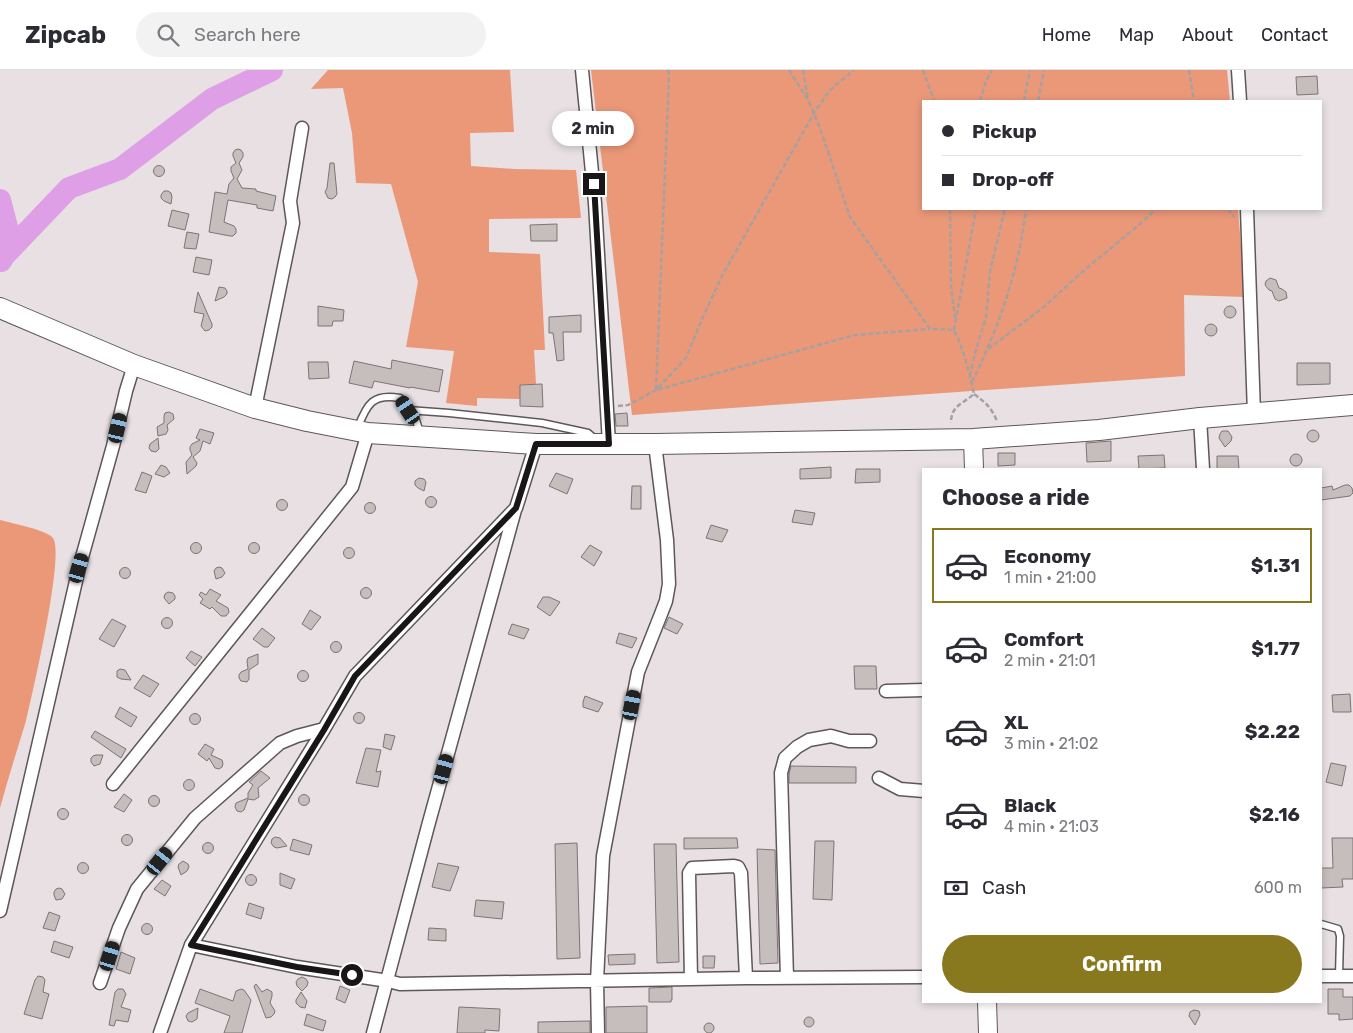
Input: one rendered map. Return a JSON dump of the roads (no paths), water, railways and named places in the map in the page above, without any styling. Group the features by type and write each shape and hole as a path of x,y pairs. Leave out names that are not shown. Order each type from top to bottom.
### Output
{"main road":[{"path":"5,310 134,365 255,408 362,432 536,444 951,440 1099,430 1200,418 1353,405"},
{"path":"973,439 974,468"},
{"path":"987,1003 988,1033"}],"street":[{"path":"582,70 595,203 607,407 605,444"},
{"path":"1238,70 1240,100"},
{"path":"255,408 293,223 290,201 302,128"},
{"path":"1247,210 1254,414"},
{"path":"0,911 79,568 114,446 126,391 134,365"},
{"path":"1200,418 1203,468"},
{"path":"113,784 352,488 362,432"},
{"path":"373,1033 516,508 536,444"},
{"path":"598,1033 597,981 603,856 638,672 666,601 669,584 667,540 655,444"},
{"path":"160,1033 191,945 324,730 355,676 516,508"},
{"path":"886,691 922,690"},
{"path":"100,983 119,928 137,889 195,818 280,743 297,736 324,730"},
{"path":"787,978 781,773 785,758 797,747 809,740 831,736 849,741 870,740"},
{"path":"879,778 900,789 922,790"},
{"path":"691,979 690,872 692,868 734,866 738,867 741,873 746,978"},
{"path":"191,945 297,967 400,984 922,977"},
{"path":"1322,976 1353,976"}],"lane":[{"path":"362,432 364,412 373,400 388,395 400,398 416,420 422,436"},
{"path":"408,410 542,423 588,433 605,444"},
{"path":"1322,924 1338,929 1340,936 1339,976"}],"waterway":[{"path":"4,256 69,188 120,169 212,99 272,70"},
{"path":"0,200 7,227 4,256 1,261"}]}
